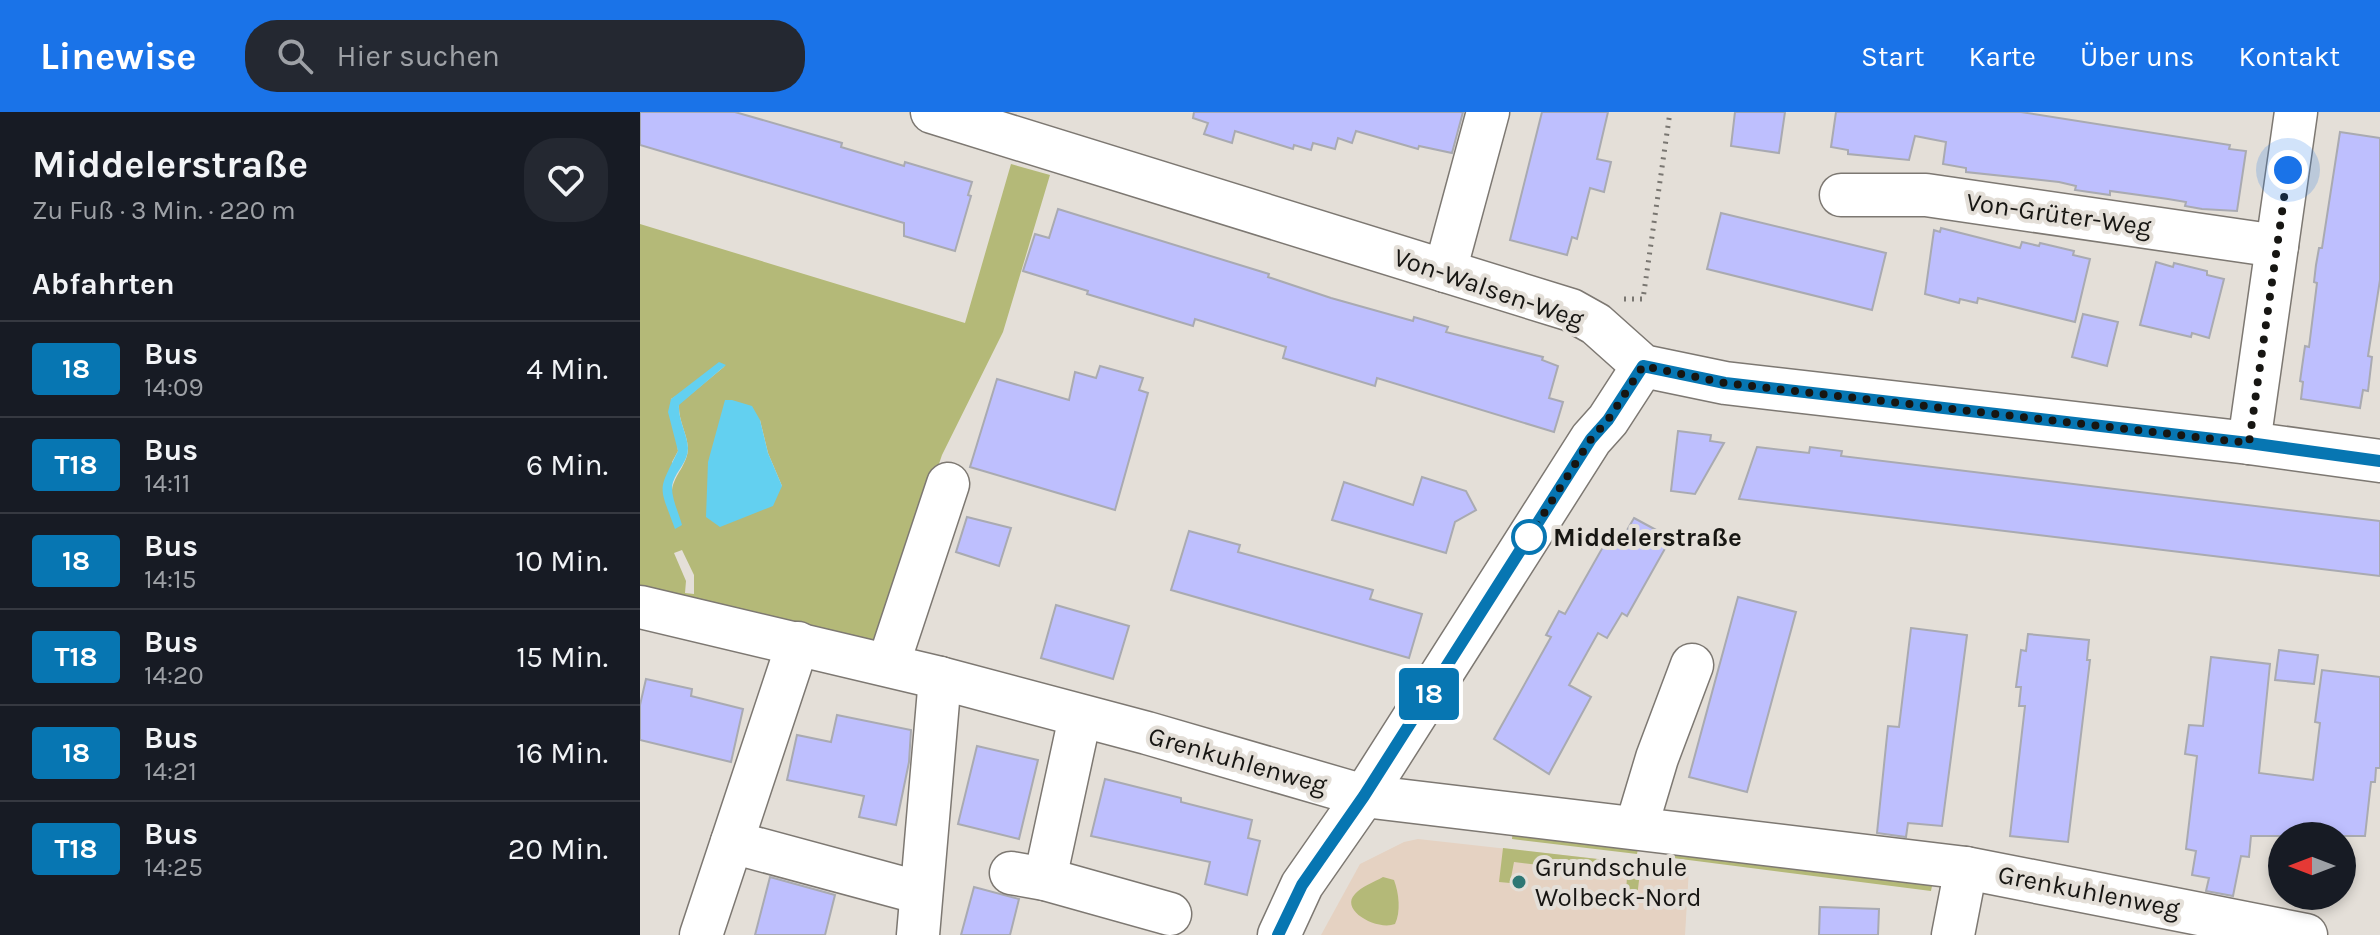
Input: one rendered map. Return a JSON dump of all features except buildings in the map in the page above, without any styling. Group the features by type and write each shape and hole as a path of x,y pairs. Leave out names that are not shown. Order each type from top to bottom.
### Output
{"street":[{"name":"Von-Walsen-Weg","path":"932,112 1571,310 1603,330 1643,366"},
{"path":"1445,271 1488,112"},
{"path":"2249,443 2296,112"},
{"name":"Von-Grüter-Weg","path":"1841,195 1926,195 2277,246"},
{"path":"1279,935 1302,885 1364,796 1591,439 1608,420 1643,366 1725,383 2380,461"},
{"path":"888,665 948,484"},
{"name":"Grenkuhlenweg","path":"640,607 940,678 1147,733 1364,796 1966,868 2139,918 2306,935"},
{"path":"701,935 798,643"},
{"path":"1636,828 1657,758 1692,665"},
{"path":"918,935 940,678"},
{"path":"1080,717 1028,876 1170,914"},
{"path":"732,842 921,893"},
{"name":"Grenkuhlenweg","path":"1953,935 1966,868"}],"path":[{"path":"1603,330 1622,300 1643,299 1670,112"}],"shaded area":[{"name":"Grundschule Wolbeck-Nord","path":"1418,839 1689,869 1685,935 1321,935 1360,864 1404,842"}],"green space":[{"path":"1011,164 1050,175 1003,332 942,455 877,646 640,592 640,224 965,323","holes":["725,366 679,404 688,448 672,490 672,462 678,451 671,399","760,420 768,453 782,486 706,517","682,550 694,575 694,594 685,593 686,581 674,553"]},
{"path":"1513,828 1639,843 1637,854 1512,839"},
{"path":"1675,847 1933,881 1931,891 1673,858"},
{"path":"1503,848 1641,864 1637,897 1626,896 1627,875 1514,862 1510,883 1499,882"},
{"path":"1383,877 1394,880 1399,908 1395,924 1370,922 1352,906 1351,900 1355,894"}],"water":[{"path":"719,362 726,365 679,405 688,448 672,487 682,525 675,529 663,496 666,475 678,451 668,412 671,399"},
{"path":"725,400 752,406 760,420 768,453 782,486 773,506 720,527 706,517 708,462"}],"bus line":[{"name":"18","path":"1278,935 1302,885 1364,796 1591,439 1608,420 1643,366 1725,383 2380,461"}],"place":[{"name":"Middelerstraße","path":"1529,537"},
{"name":"Grundschule Wolbeck-Nord","path":"1519,882"}],"route":[{"path":"1529,537 1591,439 1608,420 1643,366 1725,383 2249,443 2288,170"}]}
